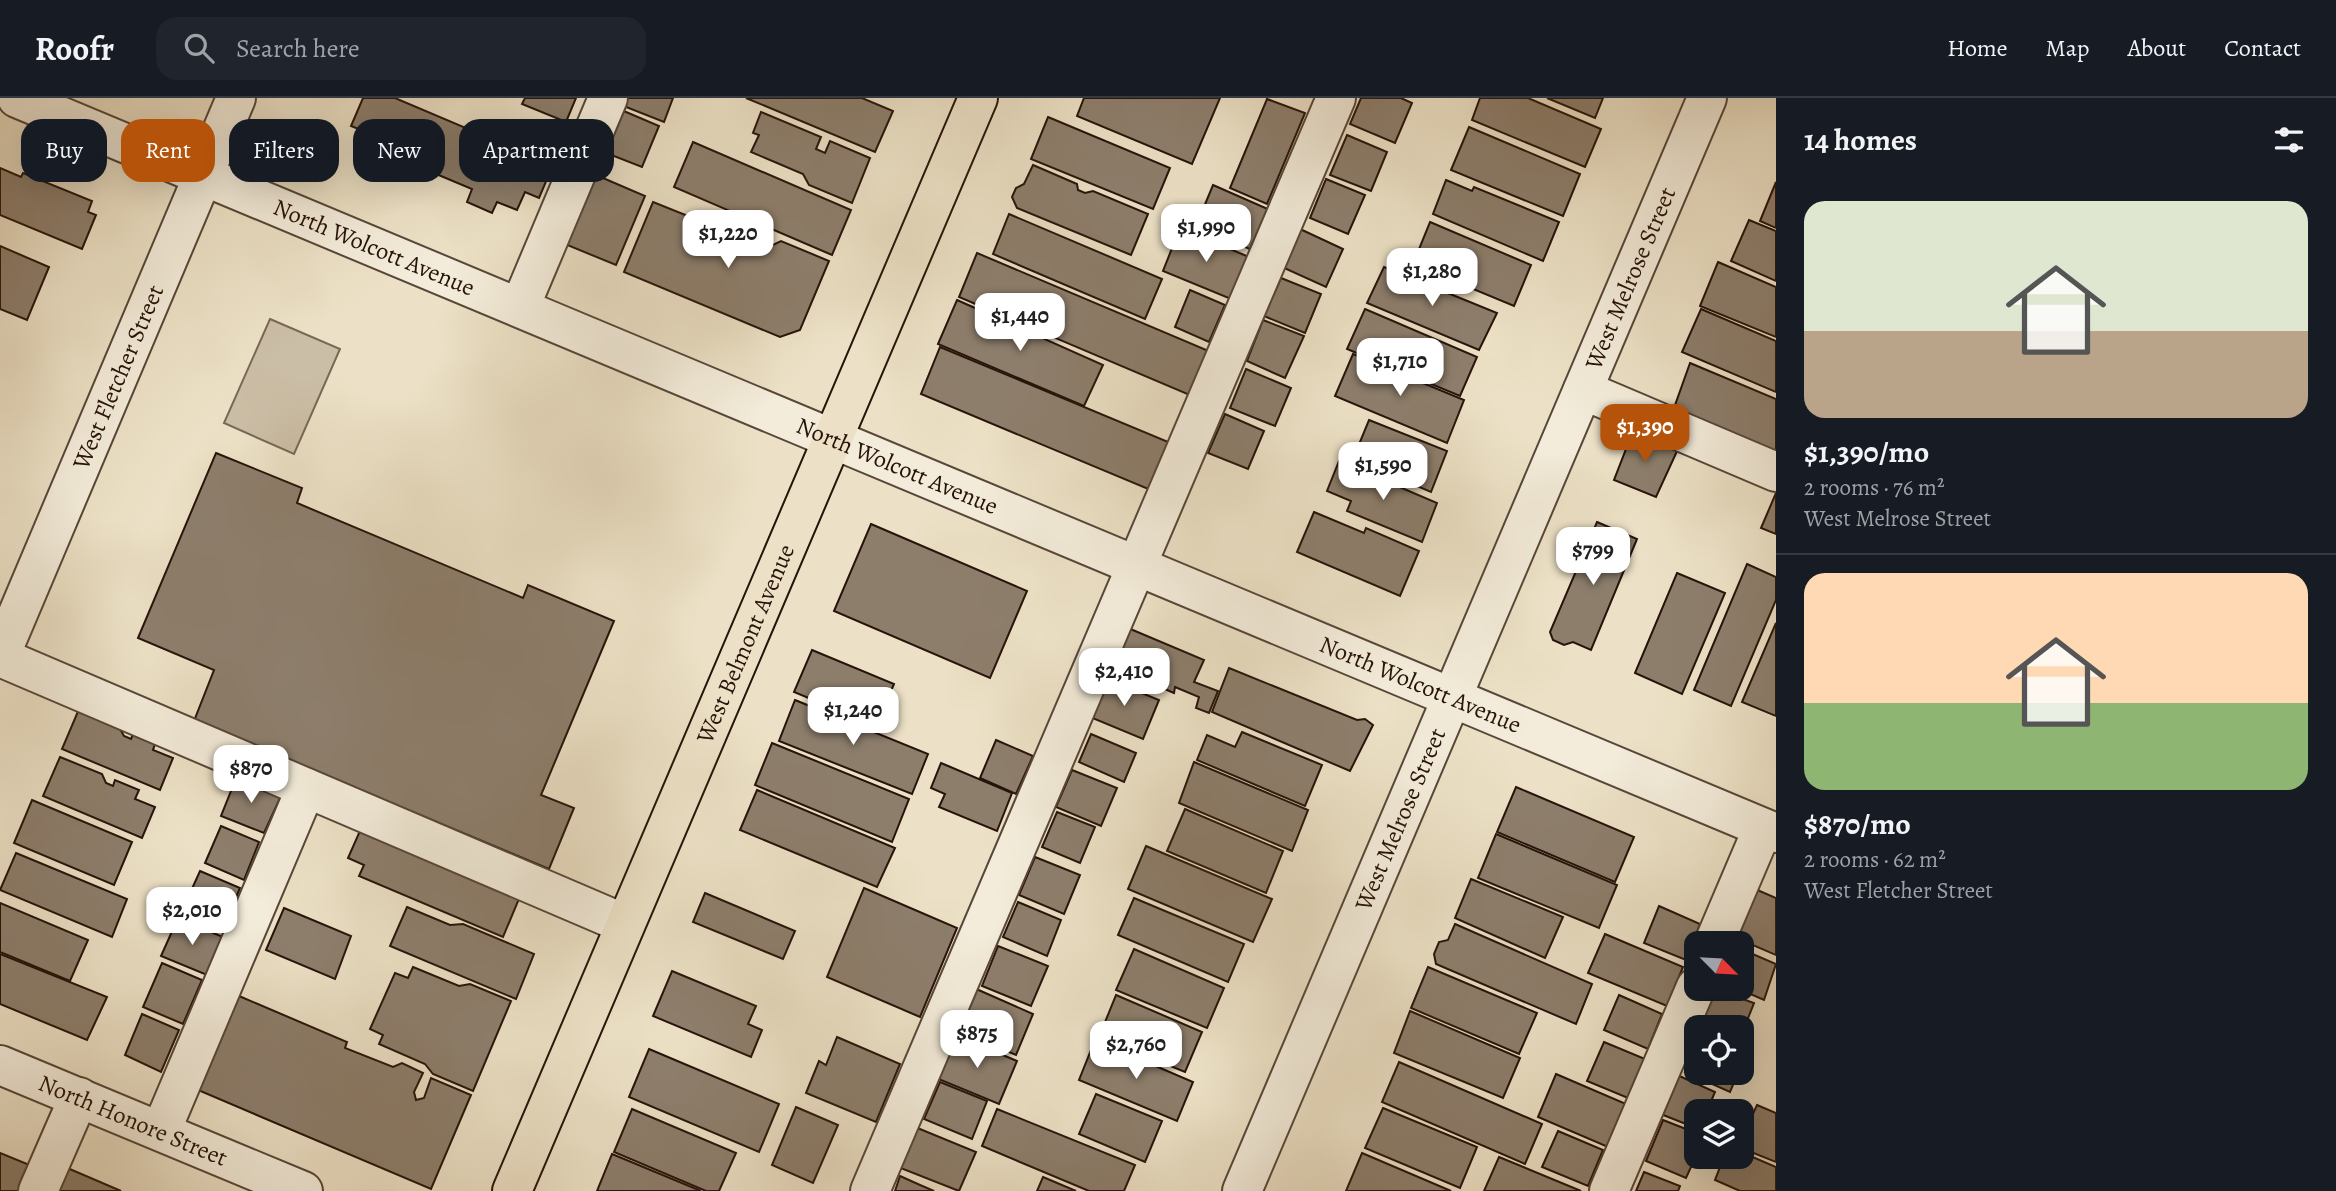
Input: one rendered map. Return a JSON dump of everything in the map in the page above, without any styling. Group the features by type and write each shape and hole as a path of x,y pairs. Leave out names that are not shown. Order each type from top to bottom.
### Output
{"main road":[{"name":"West Belmont Avenue","path":"512,1191 978,98"}],"street":[{"name":"North Wolcott Avenue","path":"17,98 121,141"},
{"name":"West Fletcher Street","path":"215,147 236,98"},
{"path":"520,307 608,98"},
{"path":"870,1191 1336,98"},
{"name":"West Melrose Street","path":"1242,1191 1707,98"},
{"name":"North Wolcott Avenue","path":"215,180 1770,830"},
{"name":"West Fletcher Street","path":"0,656 200,182"},
{"path":"1583,390 1776,472"},
{"path":"0,656 625,924"},
{"path":"161,1131 306,788"},
{"path":"1720,931 1770,830"},
{"path":"1609,1191 1690,1001"},
{"name":"North Honore Street","path":"0,1065 303,1191"},
{"path":"38,1191 79,1097"}],"shaded area":[{"path":"270,319 340,349 294,454 224,423"}],"building":[{"path":"363,98 395,98 445,119 354,119"},
{"path":"525,98 576,98 567,119 559,119 522,104"},
{"path":"625,98 673,98 664,122 621,105"},
{"path":"746,98 862,98 893,111 875,152"},
{"path":"1084,98 1220,98 1192,164 1077,116"},
{"path":"1361,98 1401,98 1412,103 1395,143 1350,124"},
{"path":"1480,98 1528,98 1601,129 1585,167 1472,120"},
{"path":"1547,98 1603,98 1595,118"},
{"path":"1267,99 1305,113 1267,204 1230,188"},
{"path":"619,109 659,126 642,167 614,156 614,121"},
{"path":"761,112 821,137 816,149 825,153 830,141 870,158 852,203 809,185 803,174 751,152 759,135 753,133"},
{"path":"1048,117 1170,168 1153,209 1031,159"},
{"path":"445,119 459,125 459,182 546,182 539,198 525,192 517,210 497,202 492,213 467,202 472,189 445,178"},
{"path":"1469,127 1580,174 1563,216 1451,170"},
{"path":"1347,135 1387,152 1371,191 1330,175"},
{"path":"693,142 851,210 832,255 674,187"},
{"path":"1033,165 1077,184 1078,190 1085,193 1093,191 1148,214 1131,255 1017,208 1012,197 1016,188 1024,184"},
{"path":"0,168 21,177 21,182 45,182 92,201 88,212 96,215 82,249 0,215"},
{"path":"1326,179 1365,195 1348,234 1310,218"},
{"path":"1446,180 1472,191 1474,187 1559,222 1543,261 1433,214"},
{"path":"585,182 612,182 645,196 616,265 560,242"},
{"path":"1776,182 1776,228 1760,221"},
{"path":"1213,185 1270,210 1252,250 1196,226"},
{"path":"653,202 730,233 734,222 762,234 760,240 773,245 781,241 829,261 800,330 780,337 624,272"},
{"path":"1009,214 1162,279 1145,319 993,254"},
{"path":"1749,220 1776,231 1776,281 1731,261"},
{"path":"1430,222 1531,265 1514,306 1413,264"},
{"path":"1180,228 1249,257 1231,299 1163,271"},
{"path":"1300,229 1343,249 1326,287 1282,267"},
{"path":"0,246 49,267 27,320 0,309"},
{"path":"977,253 1211,352 1192,396 959,297"},
{"path":"1718,262 1776,287 1776,337 1700,306"},
{"path":"1384,267 1497,313 1479,350 1367,303"},
{"path":"1281,278 1321,294 1305,333 1264,316"},
{"path":"1190,290 1225,305 1209,342 1175,327"},
{"path":"957,300 1103,365 1084,406 938,344"},
{"path":"1365,309 1477,357 1460,396 1347,349"},
{"path":"1701,309 1776,341 1776,392 1682,352"},
{"path":"1263,320 1304,336 1285,378 1247,361"},
{"path":"940,347 1173,444 1153,491 921,394"},
{"path":"1353,354 1464,400 1447,443 1335,396"},
{"path":"1690,363 1776,399 1776,451 1674,408"},
{"path":"1246,369 1291,388 1275,426 1230,408"},
{"path":"1225,414 1264,431 1248,469 1208,453"},
{"path":"1369,420 1447,451 1431,492 1353,459"},
{"path":"1633,431 1678,449 1656,497 1614,480"},
{"path":"216,453 302,488 297,503 523,598 528,585 614,621 541,795 574,808 549,869 372,795 369,805 194,721 214,670 138,638"},
{"path":"1339,461 1437,503 1422,542 1347,511 1351,501 1327,491"},
{"path":"1776,493 1776,534 1761,528"},
{"path":"1314,512 1364,533 1366,528 1419,551 1400,596 1297,552"},
{"path":"1597,522 1637,539 1591,650 1573,642 1564,645 1553,640 1550,632"},
{"path":"871,524 1027,591 990,678 834,611"},
{"path":"1747,564 1776,577 1776,600 1731,706 1694,690"},
{"path":"1677,573 1725,593 1682,694 1635,673"},
{"path":"1776,623 1776,716 1742,702"},
{"path":"1128,628 1204,660 1194,682 1218,691 1209,713 1196,708 1199,697 1175,687 1174,693 1139,678 1137,685 1109,673"},
{"path":"812,650 894,684 876,726 794,692"},
{"path":"1229,668 1357,720 1365,719 1373,725 1350,771 1212,712"},
{"path":"1105,678 1159,700 1143,739 1090,717"},
{"path":"795,700 928,754 912,794 779,741"},
{"path":"79,709 119,727 124,736 131,739 134,732 156,741 153,750 173,758 160,790 62,749"},
{"path":"1242,732 1322,765 1305,806 1197,760 1207,735 1235,747"},
{"path":"1091,734 1136,753 1124,782 1079,762"},
{"path":"996,740 1033,756 1016,794 980,778"},
{"path":"772,743 909,799 892,842 755,785"},
{"path":"60,757 102,774 106,783 113,786 115,780 139,790 135,799 155,807 142,838 43,796"},
{"path":"1194,762 1308,810 1292,851 1179,803"},
{"path":"941,763 1012,793 997,831 939,807 945,794 931,788"},
{"path":"1072,770 1117,788 1101,826 1056,807"},
{"path":"237,776 282,794 264,833 221,816"},
{"path":"1516,787 1634,837 1615,882 1497,832"},
{"path":"757,790 895,848 877,887 740,830"},
{"path":"32,800 132,842 114,885 14,843"},
{"path":"1185,809 1283,851 1266,893 1167,851"},
{"path":"1057,812 1095,827 1080,863 1042,847"},
{"path":"363,824 521,894 503,937 359,876 364,865 348,858"},
{"path":"221,826 259,842 244,880 205,863"},
{"path":"1496,834 1617,885 1599,928 1478,878"},
{"path":"1146,846 1272,899 1253,942 1128,889"},
{"path":"16,853 127,899 112,937 0,890"},
{"path":"1035,857 1080,875 1064,914 1019,895"},
{"path":"200,871 240,888 222,931 181,913"},
{"path":"1471,879 1563,917 1545,958 1455,918"},
{"path":"864,888 957,928 920,1017 827,977"},
{"path":"1755,889 1776,898 1776,955 1754,946 1754,931 1737,931"},
{"path":"705,893 795,931 783,959 693,922"},
{"path":"1134,898 1244,944 1228,982 1118,935"},
{"path":"1018,902 1061,920 1047,956 1003,937"},
{"path":"0,903 88,940 70,981 0,952"},
{"path":"1659,906 1700,924 1697,931 1684,931 1684,959 1644,943"},
{"path":"407,907 450,925 463,924 534,954 516,999 390,946"},
{"path":"284,908 351,936 335,979 266,950"},
{"path":"178,918 223,937 207,975 161,956"},
{"path":"1455,924 1592,984 1576,1024 1436,964 1434,954 1439,942 1448,940"},
{"path":"1605,934 1683,967 1667,1006 1588,973"},
{"path":"998,946 1048,966 1031,1006 982,986"},
{"path":"1134,949 1224,988 1207,1028 1116,990"},
{"path":"0,954 107,997 87,1040 0,1004"},
{"path":"1754,955 1776,964 1764,1000 1754,996"},
{"path":"162,963 202,980 183,1024 143,1007"},
{"path":"413,967 459,986 470,984 511,1001 473,1091 433,1074 425,1064 379,1044 383,1035 370,1029 395,973 408,978"},
{"path":"1428,967 1537,1013 1519,1054 1411,1008"},
{"path":"672,971 756,1006 748,1024 762,1030 751,1057 653,1016"},
{"path":"974,988 1033,1014 1016,1055 956,1030"},
{"path":"1116,995 1202,1032 1185,1072 1099,1037"},
{"path":"1619,995 1662,1014 1648,1049 1604,1030"},
{"path":"239,996 347,1042 345,1048 393,1067 402,1063 423,1073 414,1092 416,1100 424,1098 431,1078 471,1095 431,1189 198,1090"},
{"path":"1710,1001 1754,1003 1749,1015 1704,1015"},
{"path":"1410,1011 1520,1058 1503,1098 1394,1053"},
{"path":"142,1014 179,1030 161,1072 125,1055"},
{"path":"955,1035 1017,1061 999,1104 936,1078"},
{"path":"837,1037 900,1064 876,1122 806,1093 819,1061 826,1065"},
{"path":"1095,1040 1193,1082 1177,1121 1079,1080"},
{"path":"1604,1042 1645,1059 1628,1098 1587,1081"},
{"path":"649,1049 779,1104 759,1152 629,1097"},
{"path":"1399,1062 1542,1124 1525,1164 1382,1102"},
{"path":"1556,1074 1626,1104 1608,1147 1538,1117"},
{"path":"1675,1074 1684,1078 1684,1085 1699,1085 1715,1092 1712,1099 1684,1099 1684,1123 1658,1113"},
{"path":"940,1082 987,1101 972,1139 924,1119"},
{"path":"1714,1085 1733,1085 1730,1092"},
{"path":"1096,1094 1162,1121 1145,1162 1079,1134"},
{"path":"1757,1105 1776,1113 1776,1162 1754,1153 1754,1112"},
{"path":"796,1107 838,1125 813,1183 772,1165"},
{"path":"1383,1108 1477,1147 1460,1188 1365,1148"},
{"path":"632,1109 736,1153 719,1191 706,1191 614,1152"},
{"path":"997,1109 1135,1165 1124,1191 1089,1191 982,1146"},
{"path":"1663,1120 1684,1128 1684,1169 1690,1169 1686,1178 1646,1161"},
{"path":"915,1127 976,1152 959,1191 898,1167"},
{"path":"1558,1131 1603,1150 1588,1186 1542,1167"},
{"path":"0,1153 32,1166 21,1191 0,1191"},
{"path":"1362,1153 1451,1191 1346,1191"},
{"path":"612,1154 701,1191 597,1191"},
{"path":"1499,1157 1581,1191 1484,1191"},
{"path":"1754,1158 1776,1167 1776,1191 1740,1191 1715,1180 1719,1169 1754,1169"},
{"path":"65,1167 121,1191 54,1191"},
{"path":"1644,1172 1680,1186 1678,1191 1636,1191"},
{"path":"900,1176 920,1185 934,1191 895,1191"},
{"path":"1043,1177 1076,1191 1037,1191"}]}
